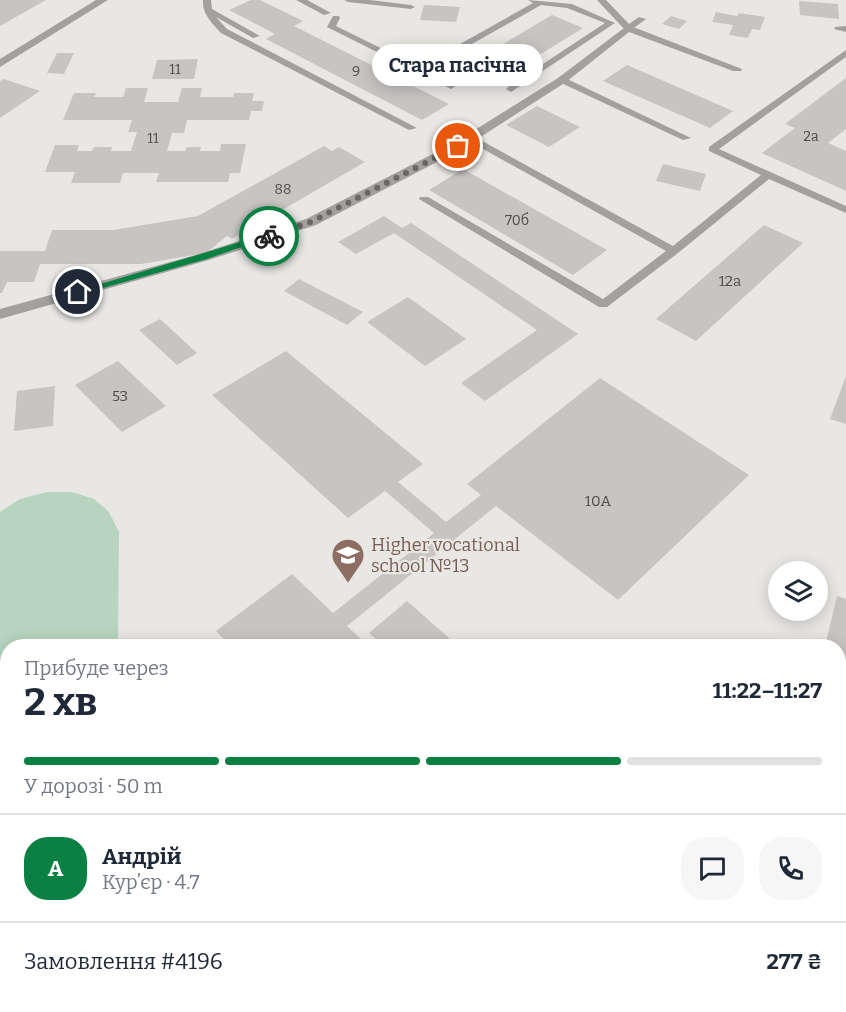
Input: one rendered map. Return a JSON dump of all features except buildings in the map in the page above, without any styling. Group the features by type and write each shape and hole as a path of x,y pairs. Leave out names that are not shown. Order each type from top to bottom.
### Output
{"street":[{"path":"0,64 103,0"},
{"path":"0,314 204,257 311,222 470,138 562,80 628,28 736,69"}],"lane":[{"path":"300,0 332,16 331,27 451,86"},
{"path":"348,0 411,7"},
{"path":"601,0 628,28 642,19"},
{"path":"419,70 536,1 569,6 611,23 511,89"},
{"path":"208,5 256,36"},
{"path":"208,5 212,19 224,31 411,128"},
{"path":"846,53 712,149 846,210"},
{"path":"562,80 686,138"},
{"path":"470,138 674,251"},
{"path":"424,198 603,304 674,251 768,174"}],"green space":[{"path":"47,492 72,492 94,499 109,512 119,532 118,639 0,639 0,512 20,499"}],"way so far":[{"path":"269,236 311,222 458,146"}],"place":[{"name":"Стара пасічна","path":"458,146"},
{"name":"Higher vocational school №13","path":"348,584"}],"route":[{"path":"78,292 204,257 269,236"}]}
